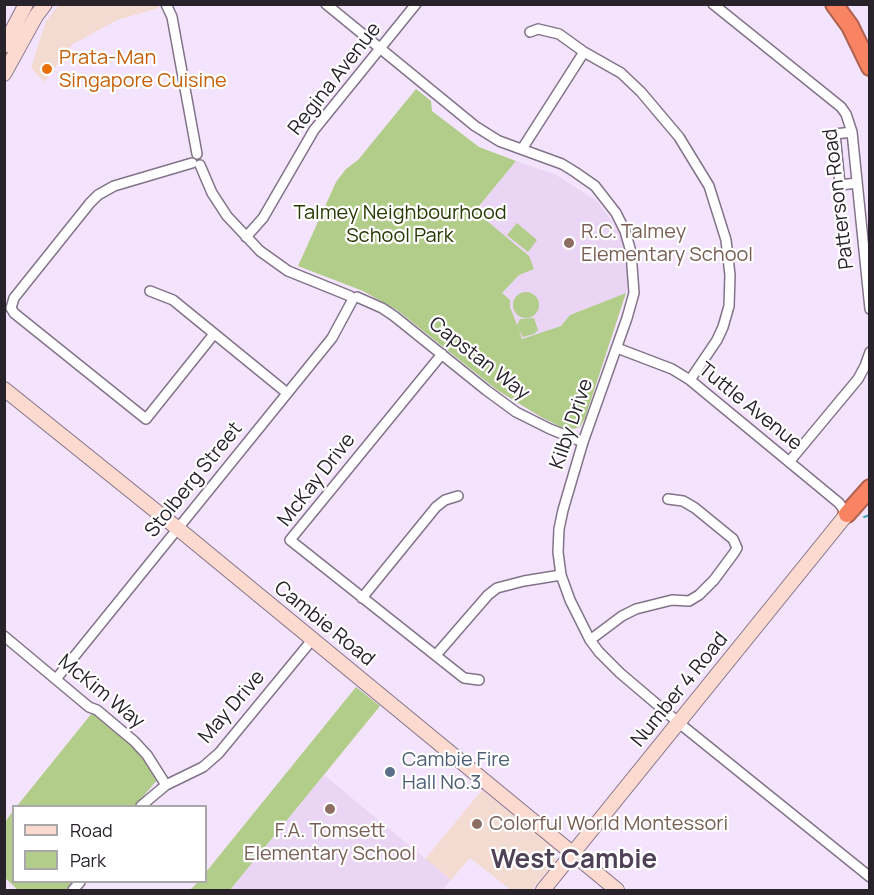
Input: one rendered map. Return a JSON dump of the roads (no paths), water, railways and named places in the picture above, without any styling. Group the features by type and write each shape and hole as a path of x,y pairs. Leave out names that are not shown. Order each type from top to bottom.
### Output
{"highway":[{"path":"834,4 850,26 870,67"},
{"path":"847,514 870,488"}],"main road":[{"path":"4,46 26,4"},
{"path":"4,74 41,8"},
{"name":"Cambie Road","path":"4,389 178,529 617,891"},
{"name":"Number 4 Road","path":"543,891 847,514"}],"street":[{"name":"Capstan Way","path":"166,4 172,17 196,161 227,216 246,237 274,262 288,271 382,308 516,412 550,429 584,442"},
{"name":"Kilby Drive","path":"326,4 475,126 498,141 562,164 595,186 610,204 625,231 633,265 634,292 584,442 559,529 558,552 561,575 574,610 590,640 615,669 870,877"},
{"name":"Regina Avenue","path":"246,237 263,218 314,130 416,4"},
{"name":"Patterson Road","path":"713,4 841,107 850,122 870,309"},
{"path":"530,32 538,29 559,34 584,52 621,73 659,112 696,162 709,186 726,240 730,275 729,306 717,340 690,380"},
{"path":"522,149 584,52"},
{"path":"852,132 835,134 840,185 857,183"},
{"path":"196,161 114,186 99,195 90,203 14,298 11,308 14,314 146,419 214,334"},
{"path":"150,291 173,300 287,393"},
{"name":"Stolberg Street","path":"56,679 332,338 353,297"},
{"name":"Tuttle Avenue","path":"616,348 672,369 690,380 843,506 847,514"},
{"path":"789,462 858,379 870,352"},
{"name":"McKay Drive","path":"442,354 290,540 464,678 479,680"},
{"path":"362,598 436,507 445,500 458,496"},
{"path":"590,640 622,616 636,609 672,600 689,601 699,595 714,580 734,553 736,548 733,539 695,508 683,501 668,499"},
{"path":"436,655 488,595 498,588 561,575"},
{"name":"McKim Way","path":"4,636 134,741 147,754 166,785"},
{"name":"May Drive","path":"143,805 166,785 203,767 219,753 312,640"}],"waterway":[{"path":"864,517 870,515"}],"place":[{"name":"Prata-Man Singapore Cuisine","path":"47,69"},
{"name":"R.C. Talmey Elementary School","path":"569,243"},
{"name":"Cambie Fire Hall No.3","path":"390,772"},
{"name":"F.A. Tomsett Elementary School","path":"330,809"},
{"name":"Colorful World Montessori","path":"477,824"}],"district":[{"name":"West Cambie","path":"574,861"}],"park label":[{"name":"Talmey Neighbourhood School Park","path":"400,224"}]}
